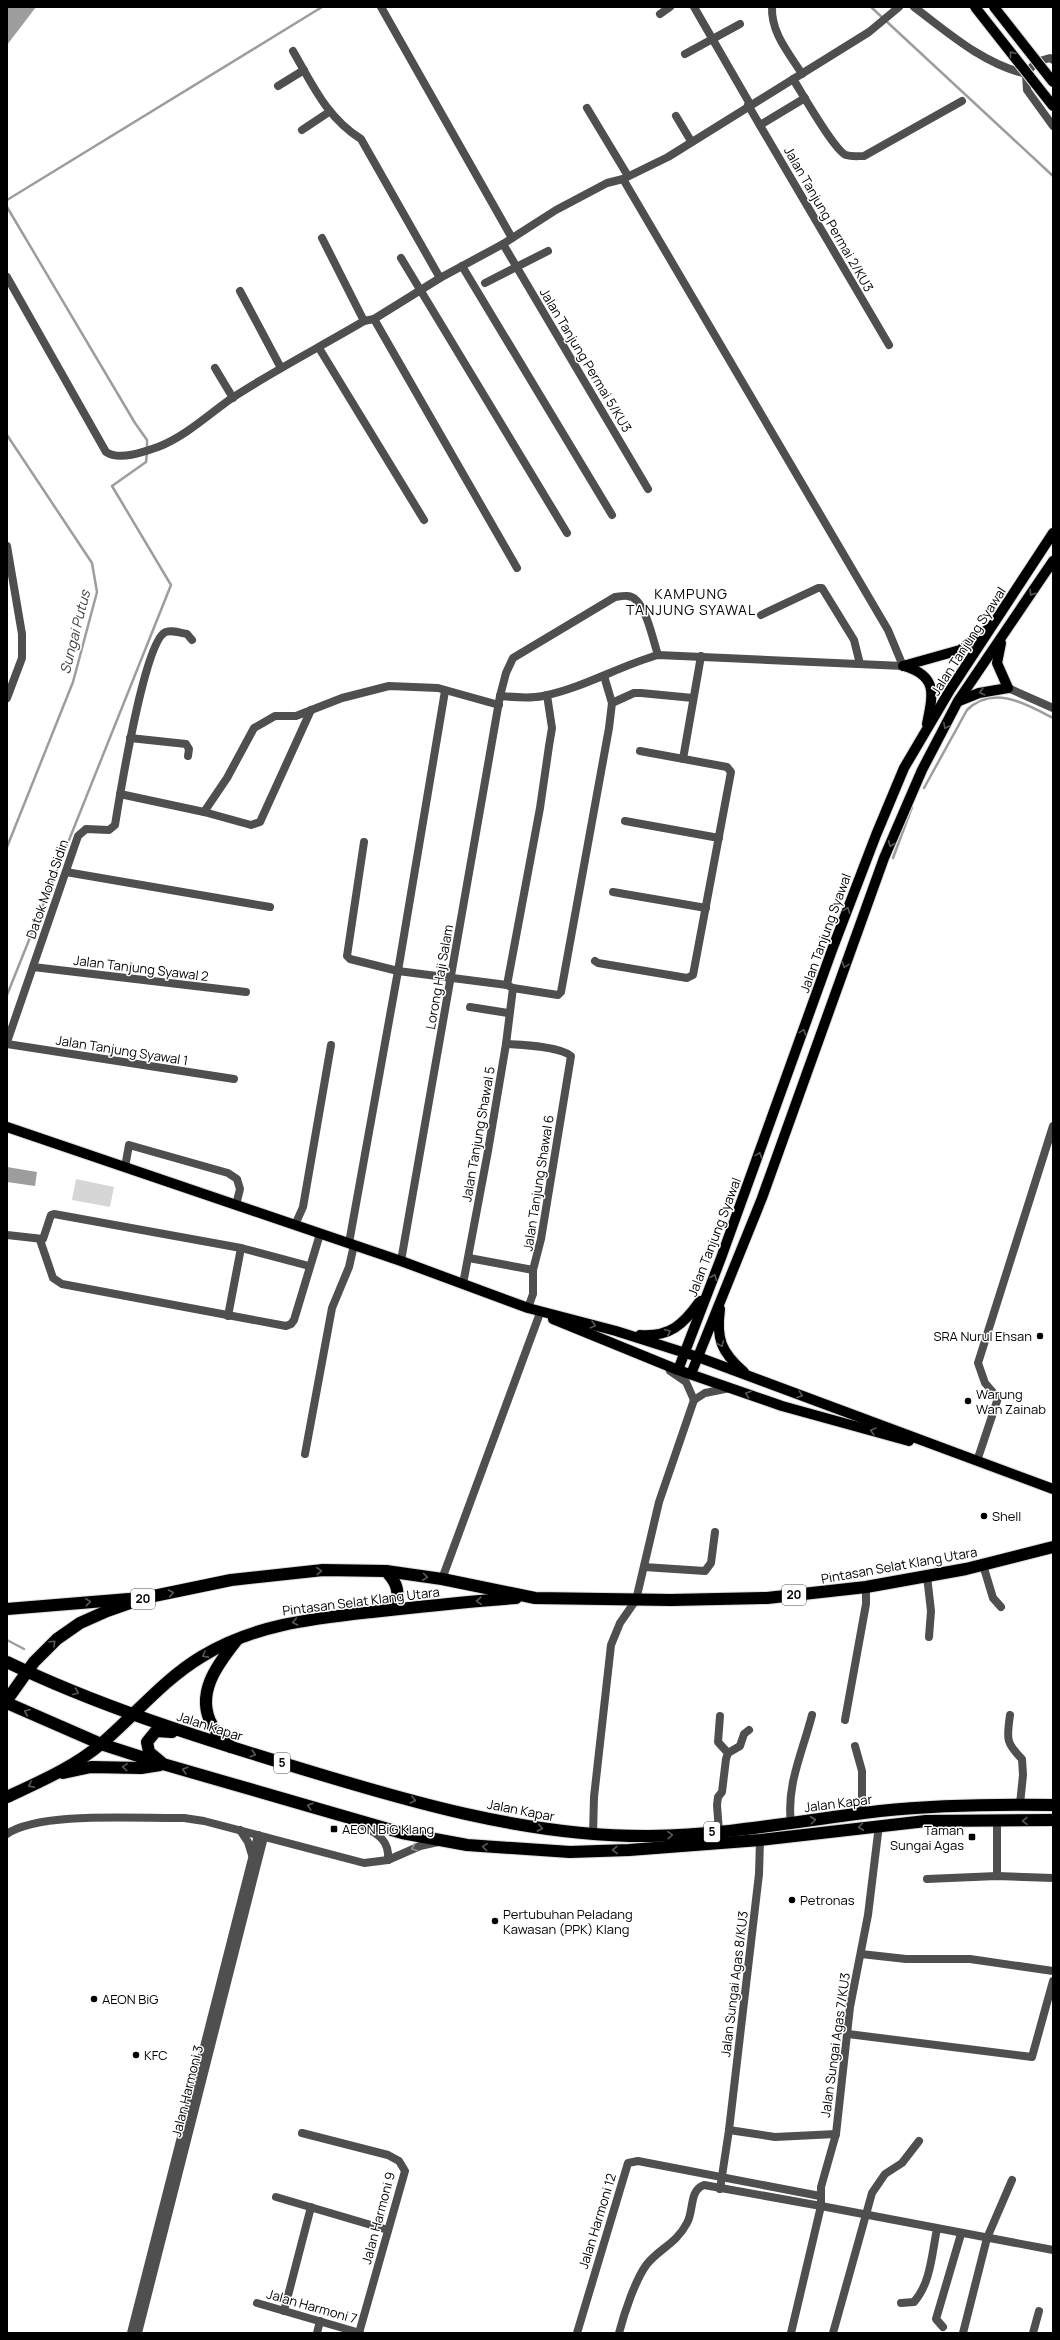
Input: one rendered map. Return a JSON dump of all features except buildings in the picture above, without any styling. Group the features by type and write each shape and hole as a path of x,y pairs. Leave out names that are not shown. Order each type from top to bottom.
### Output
{"highway":[{"name":"Pintasan Selat Klang Utara","path":"7,1798 54,1774 101,1744 131,1714 166,1683 201,1657 239,1637 275,1626 309,1619 476,1601 531,1597 636,1600 768,1598 866,1587 984,1565 1053,1548"},
{"name":"Pintasan Selat Klang Utara","path":"7,1700 34,1662 57,1639 80,1623 107,1611 144,1598 231,1580 323,1570 386,1572 442,1579 531,1597"},
{"path":"382,1611 397,1601 398,1593 395,1581 386,1572"},
{"path":"7,1609 144,1598"},
{"path":"231,1747 212,1726 207,1701 212,1674 239,1637"},
{"name":"Jalan Kapar","path":"7,1662 27,1672 131,1714 231,1747 396,1797 555,1831 652,1836 719,1832 862,1814 1020,1804 1053,1805"},
{"name":"Jalan Kapar","path":"7,1703 101,1744 163,1764 347,1817 442,1842 511,1849 570,1852 696,1846 926,1821 1053,1820"},
{"path":"163,1764 149,1752 147,1742 150,1736 156,1731 189,1734"},
{"path":"54,1774 91,1767 141,1768 163,1764"}],"main road":[{"path":"975,7 1053,106"},
{"path":"994,7 1053,82"},
{"name":"Jalan Tanjung Syawal","path":"678,1370 876,835 904,768 950,690 1053,533"},
{"name":"Jalan Tanjung Syawal","path":"691,1374 723,1291 762,1198 884,858 922,770 958,701 1053,561"},
{"path":"903,666 960,650 993,626"},
{"path":"958,701 979,693 1008,688 997,663 1001,639"},
{"path":"903,666 915,669 925,676 932,687 925,734"},
{"path":"7,1126 401,1261 528,1308 678,1370 782,1406 964,1456"},
{"path":"616,1331 661,1335 678,1327 694,1310 708,1290"},
{"path":"723,1291 719,1319 719,1339 726,1355 750,1378"},
{"path":"528,1308 616,1331 685,1352 750,1378 1053,1489"}],"street":[{"path":"381,7 512,238"},
{"path":"660,14 670,7"},
{"name":"Jalan Tanjung Permai 2/KU3","path":"694,7 760,125 889,345"},
{"path":"772,7 772,20 774,28 802,74"},
{"path":"7,277 106,452 112,456 122,456 158,447 191,428 233,398 281,368 319,348 364,321 374,319 440,278 503,244 556,210 607,183 626,178 668,157 691,141 802,74 878,25 899,7"},
{"path":"914,7 963,44 996,65 1026,74"},
{"path":"685,54 740,24"},
{"path":"294,51 329,112 341,125 361,139 440,278"},
{"path":"1053,60 1050,58 1036,62 1026,74 1027,90 1053,126"},
{"path":"278,86 304,70"},
{"path":"793,79 833,141 845,154 854,156 864,156 962,101"},
{"path":"760,125 805,98"},
{"path":"500,696 548,695 604,676 639,660 658,654 903,666 888,630 587,108"},
{"path":"302,130 329,112"},
{"path":"676,116 691,141"},
{"path":"322,238 364,321"},
{"name":"Jalan Tanjung Permai 5/KU3","path":"503,244 648,489"},
{"path":"485,283 548,251"},
{"path":"401,258 567,533"},
{"path":"462,266 612,515"},
{"path":"240,291 281,368"},
{"path":"374,319 517,568"},
{"path":"319,348 424,520"},
{"path":"215,368 233,398"},
{"path":"7,546 22,634 22,658 7,698"},
{"path":"761,615 818,588 822,588 854,640 860,664"},
{"name":"Lorong Haji Salam","path":"401,1261 500,696 506,673 513,658 615,596 627,596 636,599 643,610 658,654"},
{"name":"Datok Mohd Sidin","path":"7,1043 78,836 86,830 109,830 114,828 130,738 152,654 162,634 167,631 187,634 192,640"},
{"path":"683,759 701,656"},
{"path":"364,842 347,956 354,961 398,971 510,986 554,995 561,992 603,765 612,703 604,676"},
{"path":"204,812 227,778 254,728 275,716 296,716 342,698 389,686 425,686 438,688 499,705"},
{"path":"1008,688 1053,708"},
{"path":"305,1454 332,1308 349,1267 351,1244 445,691"},
{"path":"612,703 634,694 641,693 693,698"},
{"name":"Jalan Tanjung Shawal 5","path":"463,1284 469,1258 506,1044 510,986 552,728 548,695"},
{"path":"120,794 204,812 251,825 260,822 311,710"},
{"path":"130,738 186,744 189,749 188,756"},
{"path":"595,961 598,963 691,977 693,975 719,838 730,769 640,751"},
{"path":"625,821 719,838"},
{"path":"66,872 270,907"},
{"path":"613,892 706,908"},
{"name":"Jalan Tanjung Syawal 2","path":"33,967 246,992"},
{"path":"470,1007 508,1013"},
{"name":"Jalan Tanjung Syawal 1","path":"7,1043 234,1079"},
{"name":"Jalan Tanjung Shawal 6","path":"506,1044 567,1052 571,1056 541,1239 533,1270 532,1294 528,1308"},
{"path":"295,1225 303,1207 331,1045"},
{"path":"977,1461 998,1398 984,1383 978,1363 1053,1126"},
{"path":"125,1167 129,1145 228,1173 237,1179 240,1189 236,1205"},
{"path":"7,1235 40,1240 45,1236 51,1215 54,1214 241,1248 309,1266"},
{"path":"40,1240 53,1278 62,1284 286,1326 291,1324 320,1234"},
{"path":"228,1316 241,1248"},
{"path":"469,1258 533,1270"},
{"path":"442,1579 540,1313"},
{"path":"593,1834 594,1797 609,1656 620,1622 636,1600 659,1502 694,1400 691,1390 681,1376 646,1357"},
{"path":"694,1400 705,1393 730,1388"},
{"path":"644,1567 705,1571 711,1563 715,1532"},
{"path":"984,1565 992,1598 1001,1607"},
{"path":"927,1576 931,1611 929,1637"},
{"path":"845,1720 866,1604 866,1587"},
{"path":"1010,1714 1007,1740 1011,1748 1022,1759 1023,1775 1020,1804"},
{"path":"791,1823 789,1804 793,1777 812,1715"},
{"path":"720,1716 718,1742 728,1753"},
{"path":"719,1832 716,1805 718,1797 722,1792 726,1759 728,1753 740,1746 744,1734 749,1730"},
{"path":"855,1746 862,1771 862,1814"},
{"path":"347,1817 382,1837 389,1851 388,1860"},
{"path":"7,1834 26,1824 58,1820 184,1818 204,1821 240,1830 364,1863 388,1860 420,1846 442,1842"},
{"path":"996,1876 997,1821"},
{"name":"Jalan Sungai Agas 7/KU3","path":"820,2196 836,2134 851,2000 868,1915 879,1825"},
{"path":"240,1830 256,1855 270,1845 284,1842"},
{"name":"Jalan Harmoni 3","path":"138,2333 167,2206 261,1836"},
{"name":"Jalan Sungai Agas 8/KU3","path":"720,2189 730,2130 759,1874 760,1840"},
{"path":"927,1878 996,1876 1053,1878"},
{"path":"861,1954 906,1960 970,1959 1053,1970"},
{"path":"848,2034 1032,2057 1053,1982"},
{"path":"730,2130 775,2137 836,2134"},
{"name":"Jalan Harmoni 9","path":"302,2133 388,2155 399,2161 405,2171 360,2333"},
{"path":"833,2333 872,2194 879,2181 885,2174 902,2163 919,2141"},
{"name":"Jalan Harmoni 12","path":"577,2333 628,2163 638,2161 722,2178"},
{"path":"722,2178 820,2196 821,2206 791,2333"},
{"path":"963,2333 988,2238 1012,2180"},
{"path":"619,2333 626,2309 646,2265 680,2234 689,2221 695,2192 699,2187 704,2185 1053,2250"},
{"path":"276,2197 388,2230"},
{"name":"Jalan Harmoni 3","path":"131,2333 167,2206"},
{"path":"284,2311 311,2207"},
{"path":"901,2303 914,2302 920,2295 928,2275 937,2229"},
{"path":"943,2326 936,2319 961,2234"},
{"name":"Jalan Harmoni 7","path":"257,2303 360,2333"},
{"path":"1032,2333 1039,2311"},
{"path":"317,2333 320,2321"}],"shaded area":[{"path":"7,7 36,7 7,45"},
{"path":"7,1167 37,1172 35,1186 7,1182"},
{"path":"76,1179 114,1187 110,1207 72,1200"}],"waterway":[{"path":"7,200 322,7"},
{"path":"871,7 1053,176"},
{"path":"7,207 135,423 147,440 147,448"},
{"name":"Sungai Putus","path":"7,435 92,563 97,592 73,682 7,847"},
{"path":"7,995 171,585 112,486 146,462 147,453"},
{"path":"924,788 967,710 977,702 988,698 999,697 1010,699 1021,702 1053,718"},
{"path":"893,858 912,807"},
{"path":"7,1640 24,1649"}],"place":[{"name":"SRA Nurul Ehsan","path":"1040,1336"},
{"name":"Warung Wan Zainab","path":"968,1401"},
{"name":"Shell","path":"984,1516"},
{"name":"AEON BiG Klang","path":"334,1829"},
{"name":"Taman Sungai Agas","path":"972,1837"},
{"name":"Petronas","path":"792,1900"},
{"name":"Pertubuhan Peladang Kawasan (PPK) Klang","path":"495,1921"},
{"name":"AEON BiG","path":"94,1999"},
{"name":"KFC","path":"136,2055"}],"district":[{"name":"KAMPUNG TANJUNG SYAWAL","path":"691,602"}]}
